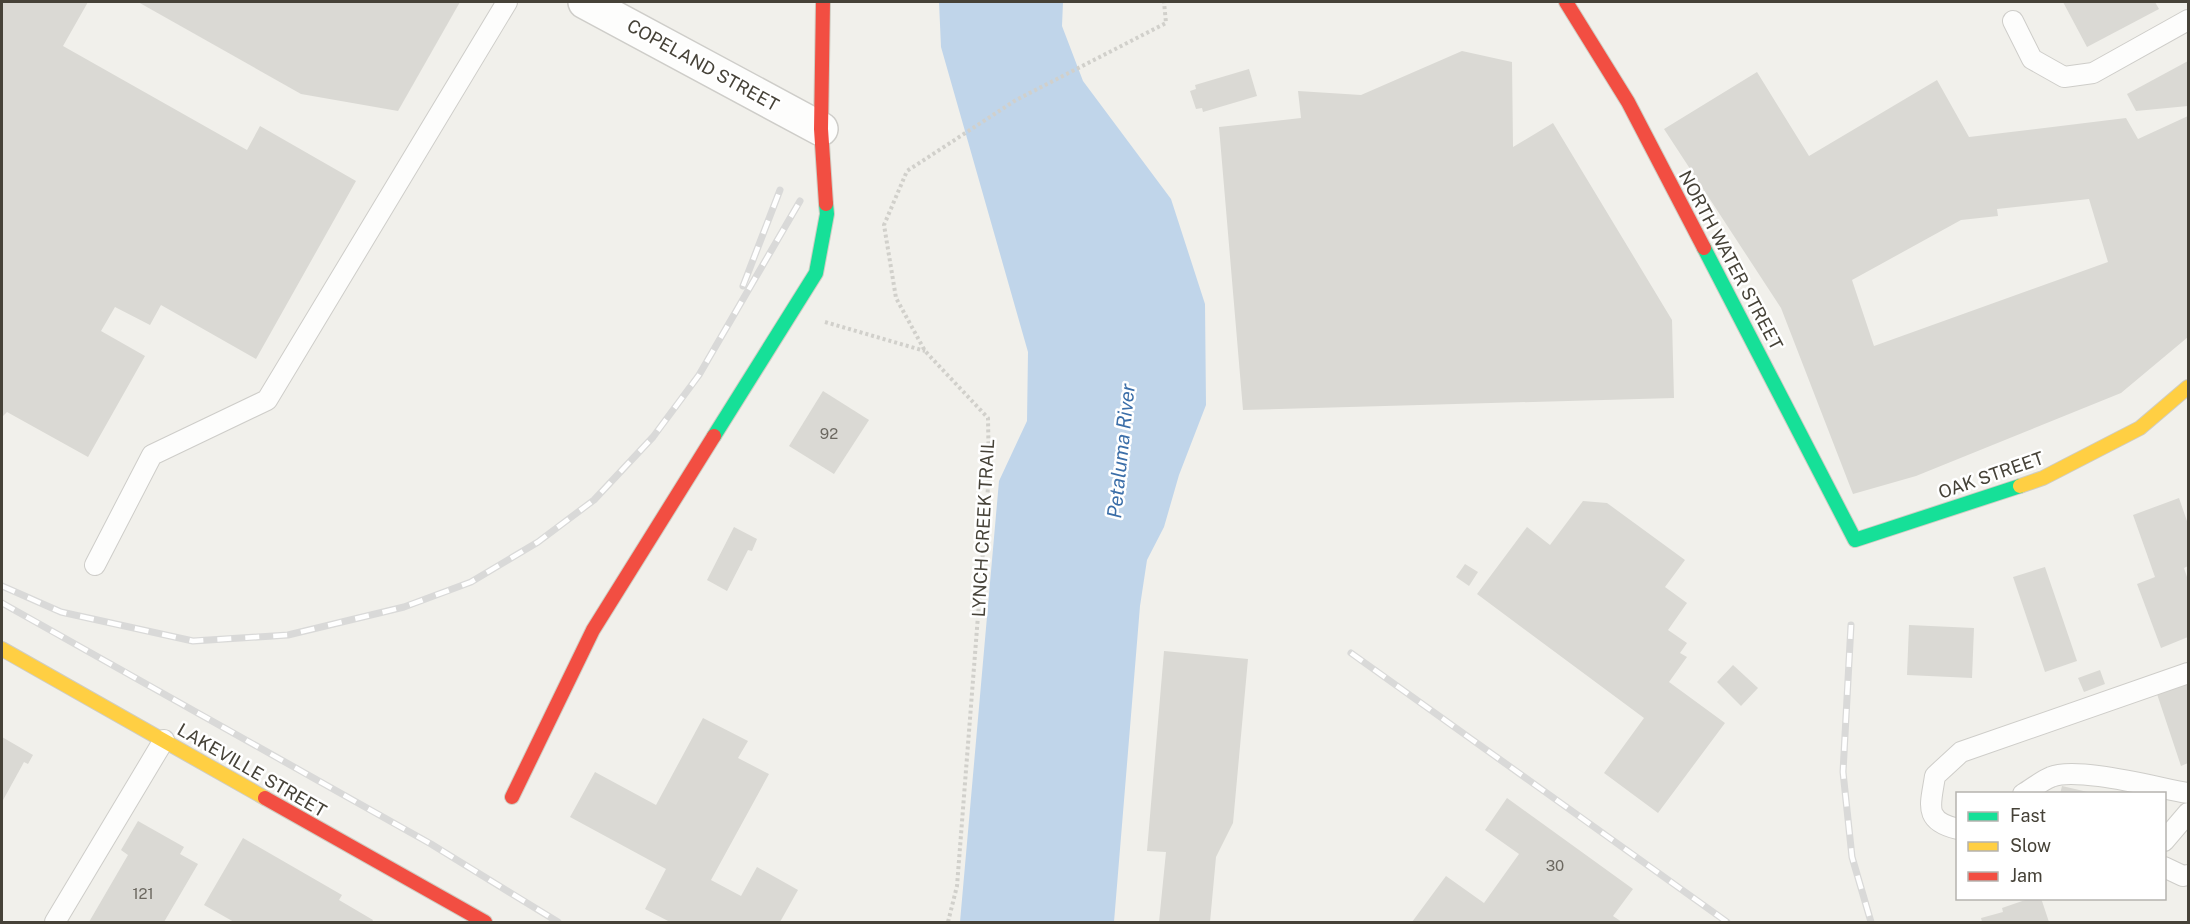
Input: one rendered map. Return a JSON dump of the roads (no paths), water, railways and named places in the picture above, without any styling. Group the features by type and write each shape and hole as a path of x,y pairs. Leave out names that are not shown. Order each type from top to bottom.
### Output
{"street":[{"name":"COPELAND STREET","path":"585,2 821,129"},
{"path":"512,796 593,630 816,273 827,214 821,129 823,2"},
{"name":"NORTH WATER STREET","path":"1566,2 1628,102 1855,540"},
{"name":"OAK STREET","path":"1855,540 2043,478 2140,428 2188,387"},
{"name":"LAKEVILLE STREET","path":"2,649 164,740 468,919"}],"lane":[{"path":"94,565 152,455 267,400 507,2"},
{"path":"2013,21 2032,59 2064,76 2093,73 2188,20"},
{"path":"1956,829 1944,826 1930,810 1935,776 1961,752 2188,673"},
{"path":"55,922 164,740"},
{"path":"2026,792 2050,777 2061,774 2102,776 2188,793"},
{"path":"2166,838 2188,813"},
{"path":"1935,818 1956,817"},
{"path":"2166,868 2182,876 2188,875"}],"water":[{"name":"Petaluma River","path":"939,2 1063,2 1062,26 1083,81 1171,199 1205,304 1206,405 1179,475 1164,527 1147,560 1140,606 1114,922 960,922 999,481 1027,421 1028,352 941,47"}],"railway":[{"path":"743,286 780,190"},
{"path":"2,586 61,612 193,641 288,635 404,607 471,582 538,542 594,500 653,437 699,375 800,201"},
{"path":"2,603 431,844 558,922"},
{"path":"1851,625 1843,772 1852,857 1871,922"},
{"path":"1351,653 1727,922"}]}
